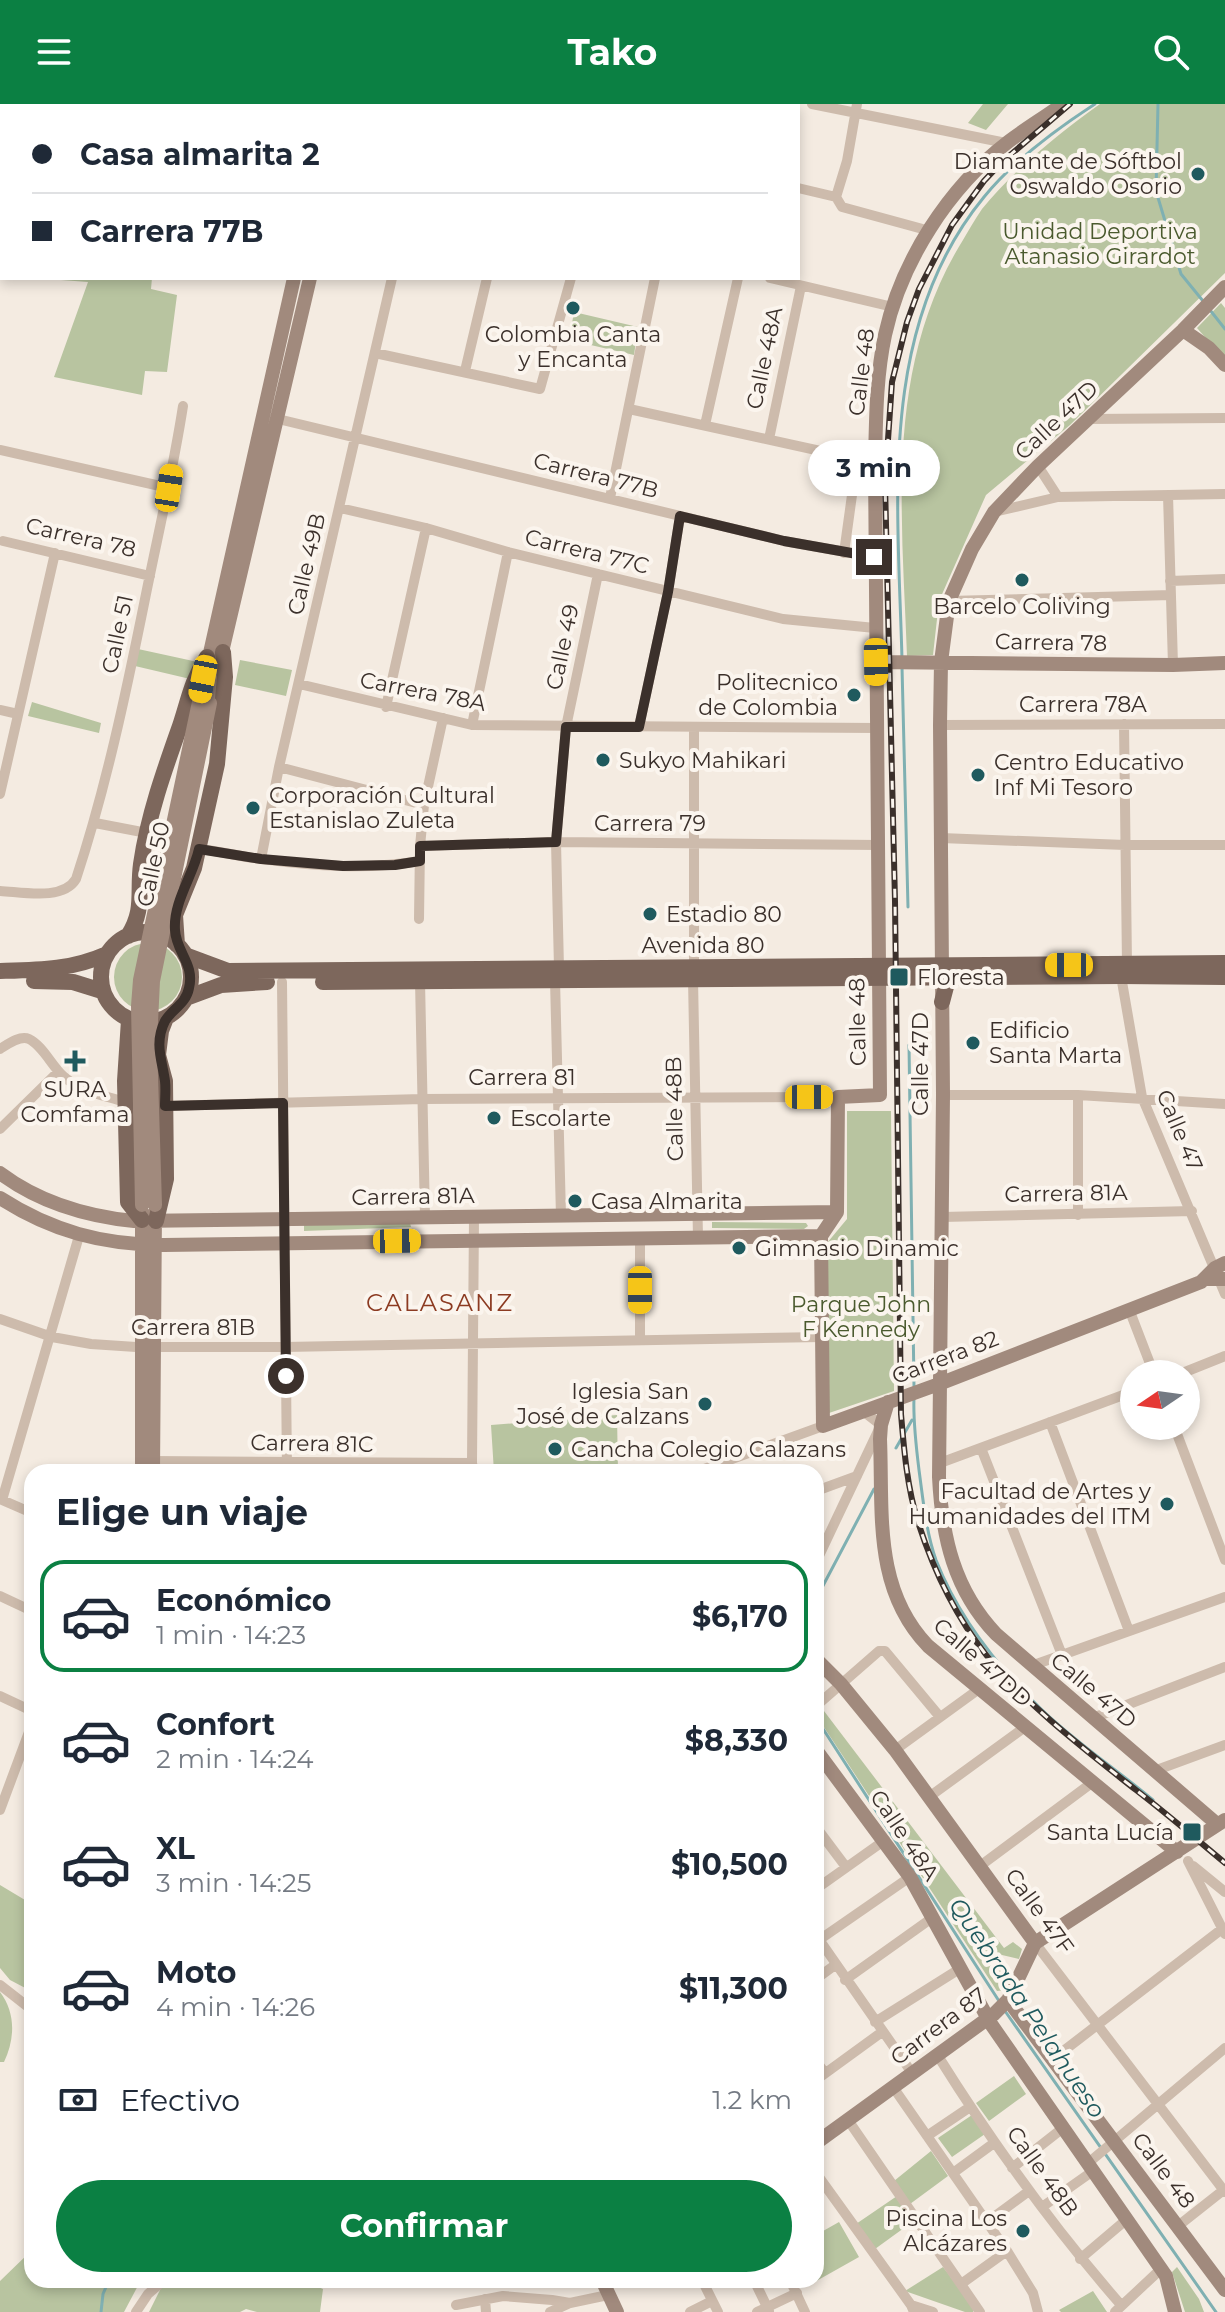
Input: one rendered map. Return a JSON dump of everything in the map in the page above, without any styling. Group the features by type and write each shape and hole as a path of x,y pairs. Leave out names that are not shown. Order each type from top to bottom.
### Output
{"main road":[{"path":"0,971 63,969 83,964 107,954 128,936 140,910 141,866 162,770 180,726 194,678 215,655 225,677 218,754 199,849 175,915 181,950 191,976 186,998 166,1018 161,1031 158,1055 165,1081 166,1179 149,1213 128,1202 125,1102 129,1020"},
{"path":"128,936 154,933 181,950"},
{"name":"Avenida 80","path":"181,950 203,964 228,971 945,974 1124,970 1225,963"},
{"path":"102,991 102,966 107,954"},
{"name":"Avenida 80","path":"1124,970 1225,977"},
{"name":"Avenida 80","path":"186,998 221,985 420,981 557,974"},
{"path":"942,1002 945,974"},
{"path":"0,981 67,981 93,986 102,991 113,1009 129,1020 154,1022 166,1018"}],"street":[{"path":"812,104 856,109 1006,143"},
{"name":"Calle 48","path":"879,1097 874,557 878,376 893,307 909,267 930,231 959,188 1006,143 1057,106"},
{"path":"836,197 847,161 856,109"},
{"path":"800,188 836,197 842,207 930,231"},
{"name":"Calle 50","path":"149,1464 149,1213 138,1006 140,980 215,655 294,280"},
{"name":"Calle 50","path":"215,655 278,419 310,280"},
{"name":"Calle 49B","path":"261,859 279,767 392,280"},
{"path":"465,371 487,280"},
{"path":"375,353 540,389 570,280"},
{"path":"610,498 655,280"},
{"path":"705,425 738,280"},
{"path":"778,280 893,307"},
{"name":"Calle 48A","path":"769,439 801,286"},
{"name":"Calle 47D","path":"945,974 940,725 941,662 949,601 972,549 994,512 1038,466 1220,296"},
{"path":"1188,325 1225,365"},
{"name":"Calle 51","path":"0,891 58,892 73,885 95,823 169,488 183,406"},
{"path":"629,409 875,463"},
{"path":"1089,419 1225,418"},
{"path":"278,419 356,436"},
{"name":"Carrera 77B","path":"356,436 680,516 874,557"},
{"path":"0,450 169,488"},
{"path":"844,553 857,459"},
{"path":"1038,466 1058,497"},
{"path":"994,512 1058,497 1225,494"},
{"path":"1168,495 1173,665"},
{"name":"Carrera 77C","path":"340,508 783,619 875,628"},
{"path":"639,727 668,592 680,516"},
{"path":"386,707 426,528"},
{"name":"Carrera 78","path":"3,541 150,576"},
{"path":"472,725 508,552"},
{"path":"0,794 55,553"},
{"name":"Calle 49","path":"561,1216 556,842 566,727 598,574"},
{"path":"1170,581 1225,579"},
{"path":"949,601 1171,595"},
{"name":"Carrera 78","path":"876,662 1225,663"},
{"name":"Carrera 78A","path":"299,684 472,725 877,728"},
{"path":"0,710 18,714"},
{"path":"419,919 424,805 443,718"},
{"name":"Calle 47","path":"1124,724 1124,970 1142,1097 1219,1277"},
{"name":"Carrera 78A","path":"940,725 1225,724"},
{"name":"Calle 48B","path":"694,728 693,973 698,1238"},
{"path":"279,767 424,805"},
{"path":"95,823 147,833"},
{"path":"941,838 1125,845 1225,845"},
{"name":"Carrera 79","path":"420,846 556,842 879,845"},
{"path":"199,849 261,859 343,866 420,861"},
{"path":"420,981 425,1217"},
{"path":"282,982 287,1464"},
{"name":"Calle 47D","path":"942,1002 940,1463 944,1530 959,1580 983,1620 1031,1666 1222,1825"},
{"path":"0,1049 22,1038 30,1039 58,1072 84,1090 125,1102"},
{"path":"0,1129 58,1072"},
{"path":"943,1095 1142,1097 1225,1104"},
{"path":"1078,1095 1078,1215"},
{"path":"823,1426 821,1236 837,1212 838,1097"},
{"name":"Carrera 81","path":"165,1106 422,1099 879,1097"},
{"name":"Carrera 81A","path":"0,1173 24,1189 65,1208 104,1217 149,1213 284,1220 837,1212"},
{"name":"Carrera 81A","path":"0,1198 33,1217 79,1236 106,1242 149,1245 821,1236"},
{"name":"Carrera 81A","path":"942,1217 1192,1211"},
{"path":"473,1464 474,1217"},
{"path":"24,1510 1,1500 52,1337 79,1236"},
{"path":"640,1238 640,1339"},
{"name":"Carrera 82","path":"720,1464 1219,1277"},
{"path":"1129,1309 1149,1360"},
{"name":"Carrera 81B","path":"0,1319 52,1337 91,1344 148,1347 822,1337"},
{"path":"1200,1366 1225,1356"},
{"path":"940,1463 1120,1396"},
{"name":"Calle 47DD","path":"892,1400 881,1425 881,1481 886,1570 904,1615 919,1637 979,1689 1225,1892"},
{"path":"824,1545 881,1425 863,1411"},
{"path":"1050,1422 1129,1631"},
{"path":"1180,1440 1220,1535 1225,1560"},
{"path":"981,1448 1062,1655"},
{"path":"824,1488 857,1476"},
{"path":"0,1596 24,1607"},
{"path":"1031,1666 1225,1597"},
{"path":"824,1699 879,1651 885,1651 940,1717"},
{"name":"Calle 47F","path":"824,1667 895,1750 1035,1943 1225,2190"},
{"path":"1093,1718 1225,1667"},
{"path":"895,1750 979,1689"},
{"path":"0,1696 24,1707"},
{"path":"929,1797 1025,1727"},
{"path":"0,1810 5,1785 24,1745"},
{"path":"1154,1771 1225,1745"},
{"name":"Calle 48A","path":"824,1770 885,1840 910,1877 961,1968 999,2009 1063,2128 1161,2269"},
{"path":"980,1866 1093,1782"},
{"path":"1035,1943 1182,1856 1222,1825"},
{"path":"824,1838 846,1867"},
{"path":"824,1883 885,1840"},
{"name":"Calle 47DD","path":"1182,1856 1224,1932"},
{"path":"824,1933 910,1877"},
{"path":"845,1980 932,1918"},
{"path":"1053,2059 1224,1932"},
{"name":"Carrera 87","path":"824,2136 999,2009 1035,1943"},
{"path":"824,1948 912,2073"},
{"path":"824,1973 835,1965"},
{"path":"824,2074 878,2027 961,1968"},
{"path":"0,1985 24,2004"},
{"name":"Calle 48","path":"999,2009 1053,2059 1112,2143 1225,2290"},
{"path":"1042,2207 1112,2143 1225,2048"},
{"name":"Calle 48B","path":"938,2056 994,2143 1118,2309"},
{"path":"893,2087 1007,2251 1033,2293 1038,2312"},
{"path":"927,2136 970,2107"},
{"path":"848,2120 980,2312"},
{"path":"1012,2168 1063,2128"},
{"path":"953,2173 994,2143"},
{"path":"824,2184 912,2308 933,2312"},
{"path":"1178,2226 1225,2190"},
{"path":"987,2222 1029,2191"},
{"path":"1080,2259 1126,2220"},
{"path":"961,2284 1007,2251"},
{"path":"1118,2309 1161,2269 1169,2283 1175,2312"},
{"path":"136,2312 155,2288"},
{"path":"605,2288 617,2312"},
{"path":"706,2288 718,2312"},
{"path":"757,2288 764,2310 797,2293"},
{"path":"794,2288 805,2312"},
{"path":"550,2312 570,2303 608,2295"},
{"path":"456,2305 479,2303 485,2299 515,2298 570,2303"},
{"path":"485,2299 486,2312"},
{"path":"690,2312 712,2301"}],"green space":[{"path":"983,104 1008,104 986,130 968,123"},
{"name":"Unidad Deportiva Atanasio Girardot","path":"1100,104 1225,104 1225,273 1070,425 986,495 939,601 933,655 907,656 902,495 904,442 909,390 920,339 938,289 982,209 1038,153"},
{"path":"61,280 152,280 151,289 177,295 167,372 145,371 142,395 54,377 88,282"},
{"path":"1221,303 1225,308 1225,360 1197,328"},
{"path":"574,312 638,327 634,355 569,340"},
{"path":"138,649 207,664 203,682 135,666"},
{"path":"240,660 292,670 286,696 235,685"},
{"path":"32,702 101,723 99,733 28,716"},
{"path":"148,943 172,953 182,977 172,1001 148,1011 124,1001 114,977 124,953"},
{"name":"Parque John F Kennedy","path":"847,1111 891,1111 894,1391 829,1413 827,1243 847,1219"},
{"path":"409,1219 411,1227 304,1231 304,1221"},
{"path":"712,1222 806,1223 808,1226 804,1229 712,1228"},
{"name":"Cancha Colegio Calazans","path":"617,1415 618,1464 493,1464 491,1425"},
{"path":"824,1711 1004,1948 1013,1942 1022,1949 1019,1959 1002,1955 1000,1970 1010,1980 1004,1990 997,1991 824,1727"},
{"path":"0,1885 24,1899 24,1987 10,1980 0,1968"},
{"path":"0,1992 9,2009 12,2026 4,2062 0,2062"},
{"path":"1014,2076 1026,2094 989,2121 976,2103"},
{"path":"972,2115 985,2134 952,2157 938,2138"},
{"path":"931,2151 948,2176 910,2204 894,2181"},
{"path":"897,2196 915,2220 875,2249 856,2224"},
{"path":"839,2222 859,2257 824,2277 824,2230"},
{"path":"24,2258 24,2288 137,2288 124,2312 0,2312 0,2281"},
{"path":"943,2267 974,2307 973,2312 905,2291"},
{"path":"1177,2267 1199,2299 1204,2312 1185,2312 1172,2272"},
{"path":"161,2288 323,2289 320,2312 257,2312 246,2309 240,2312 149,2312"},
{"path":"1093,2291 1107,2312 1059,2310"}],"waterway":[{"path":"902,659 898,539 901,418 910,359 925,302 950,248 984,197 1036,146 1095,104"},
{"path":"1158,104 1156,191 1181,274 1203,301"},
{"path":"1210,310 1225,329"},
{"path":"902,667 908,907"},
{"path":"909,1045 914,1386"},
{"path":"914,1398 916,1443 927,1527 936,1560 955,1601 994,1657 1040,1708 1153,1800"},
{"name":"Quebrada Pelahueso","path":"896,1448 912,1420"},
{"name":"Quebrada Pelahueso","path":"824,1584 874,1489"},
{"name":"Quebrada Pelahueso","path":"824,1730 999,2001"},
{"name":"Quebrada Pelahueso","path":"1005,2011 1216,2312"},
{"path":"101,2312 106,2288"}],"railway":[{"path":"1070,104 1002,162 952,225 919,289 892,382 885,483 895,901 902,1428 911,1495 924,1540 946,1592 987,1656 1039,1710 1225,1863"}],"place":[{"name":"Diamante de Sóftbol Oswaldo Osorio","path":"1198,174"},
{"name":"Colombia Canta y Encanta","path":"573,308"},
{"name":"Barcelo Coliving","path":"1022,580"},
{"name":"Politecnico de Colombia","path":"854,695"},
{"name":"Sukyo Mahikari","path":"603,760"},
{"name":"Centro Educativo Inf Mi Tesoro","path":"978,775"},
{"name":"Corporación Cultural Estanislao Zuleta","path":"253,808"},
{"name":"Estadio 80","path":"650,914"},
{"name":"Floresta","path":"899,977"},
{"name":"Edificio Santa Marta","path":"973,1043"},
{"name":"SURA Comfama","path":"75,1061"},
{"name":"Escolarte","path":"494,1118"},
{"name":"Casa Almarita","path":"575,1201"},
{"name":"Gimnasio Dinamic","path":"739,1248"},
{"name":"Iglesia San José de Calzans","path":"705,1404"},
{"name":"Cancha Colegio Calazans","path":"555,1449"},
{"name":"Facultad de Artes y Humanidades del ITM","path":"1167,1504"},
{"name":"Santa Lucía","path":"1192,1832"},
{"name":"Piscina Los Alcázares","path":"1023,2231"}],"district":[{"name":"CALASANZ","path":"440,1303"}],"route":[{"path":"286,1376 283,1103 165,1106 165,1081 158,1055 161,1031 166,1018 186,998 191,976 185,955 177,945 175,915 199,849 261,859 369,866 420,861 420,846 556,842 566,727 639,727 668,592 680,516 784,541 874,557"}]}
